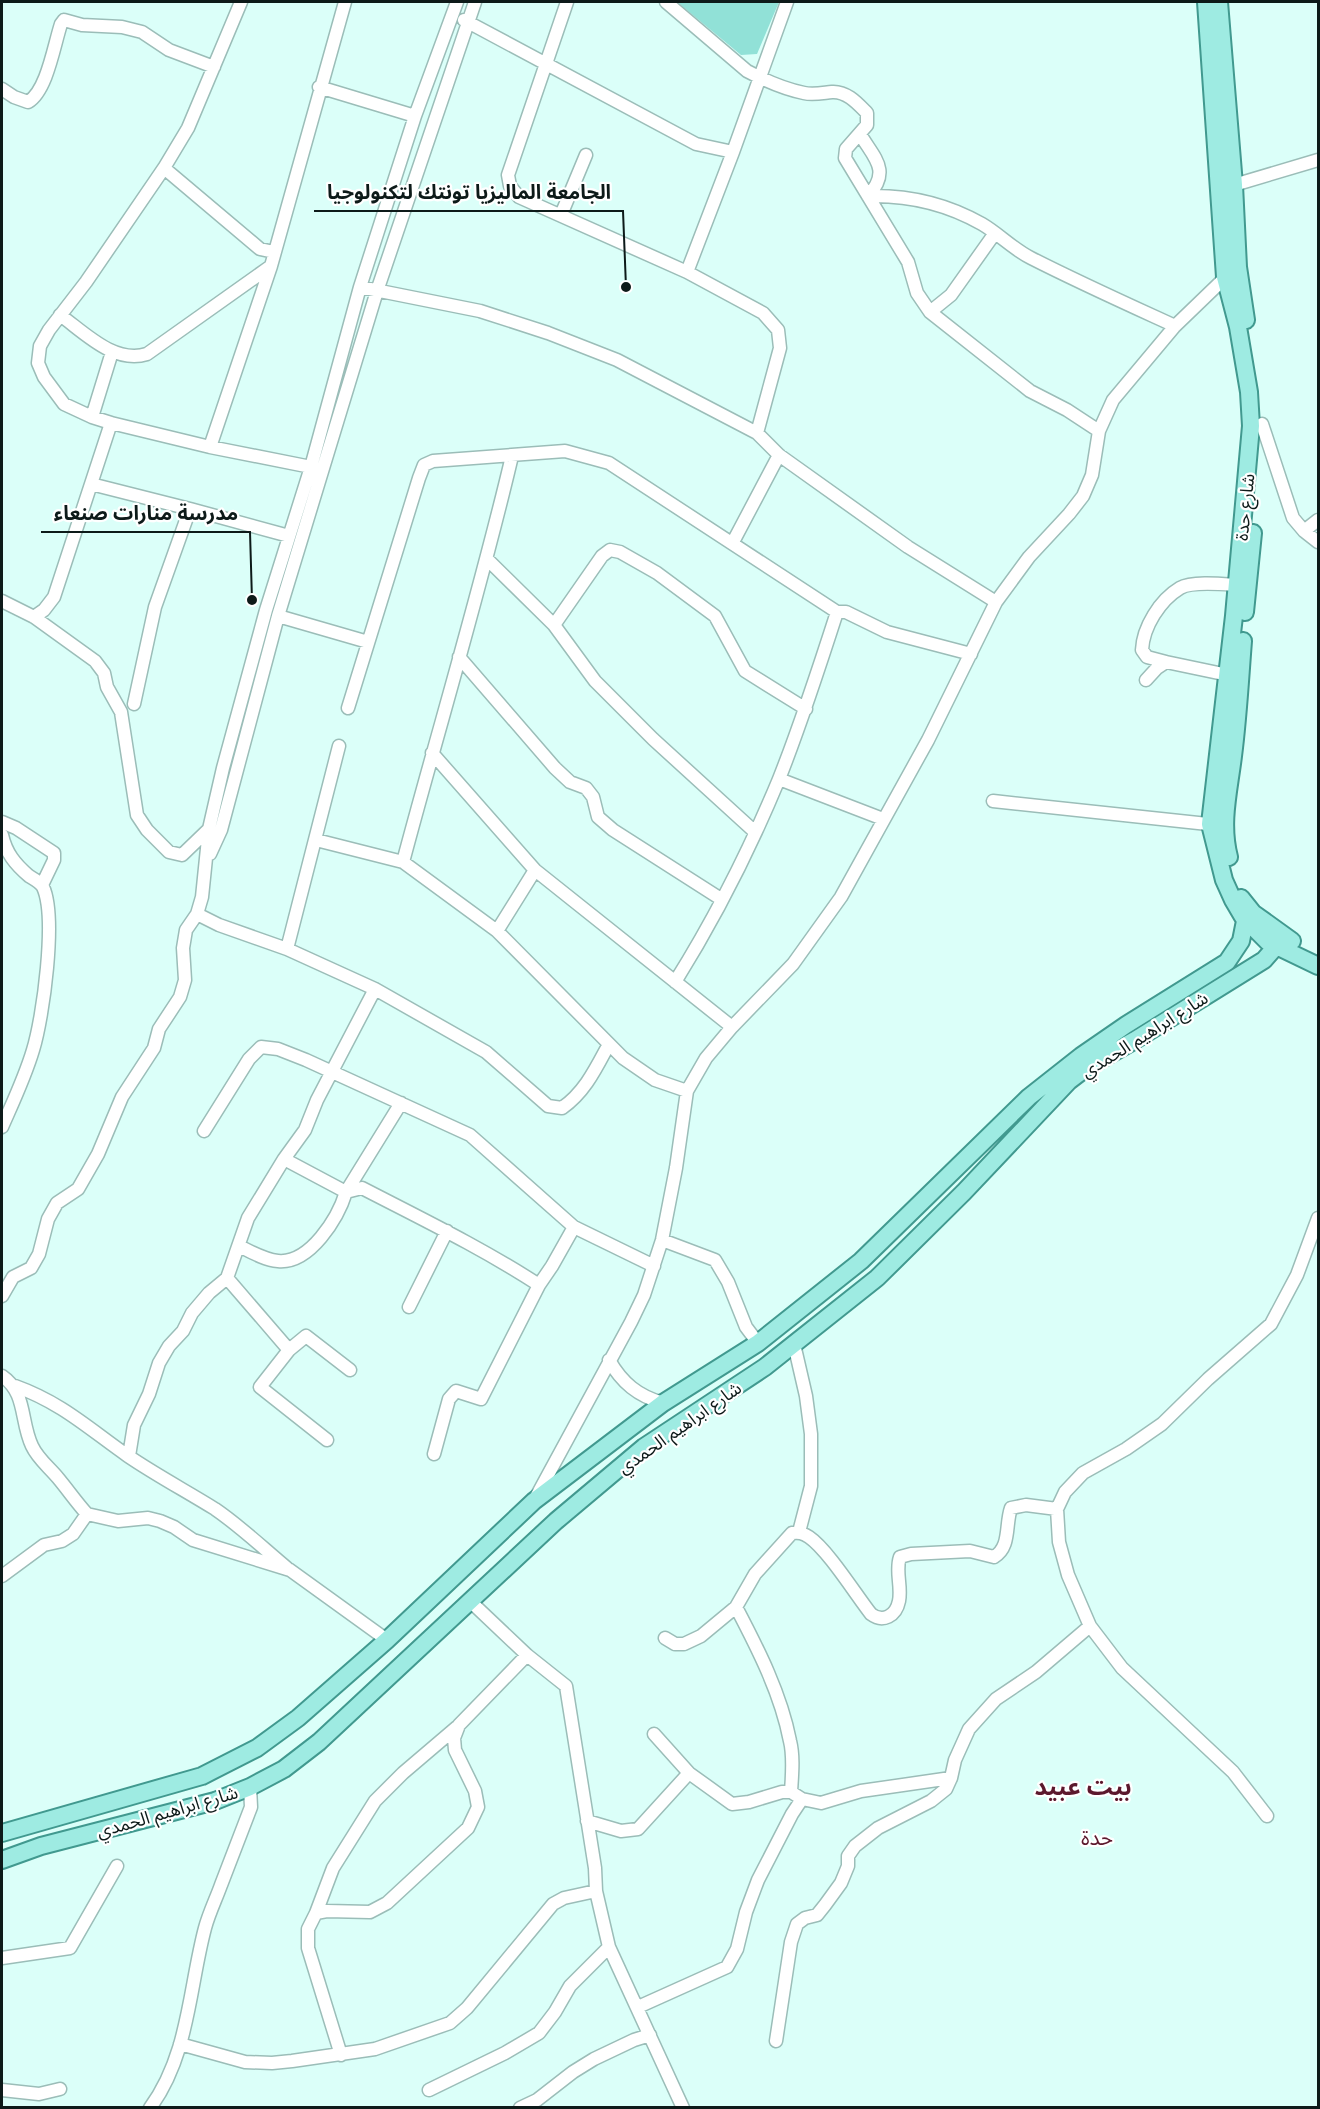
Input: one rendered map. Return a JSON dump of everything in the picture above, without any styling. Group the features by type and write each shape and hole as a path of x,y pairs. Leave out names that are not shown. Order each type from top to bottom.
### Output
{"main road":[{"name":"شارع حدة","path":"1206,2 1226,185"},
{"name":"شارع حدة","path":"1219,2 1226,185 1232,272 1238,327 1262,424 1256,444"},
{"name":"شارع حدة","path":"1253,383 1256,444 1242,586 1233,755 1217,825 1225,843 1241,898 1281,941 1314,962"},
{"name":"شارع حدة","path":"1242,586 1228,675 1217,825 1224,880 1237,909 1259,935 1281,941"},
{"name":"شارع ابراهيم الحمدي","path":"2,1833 202,1776 257,1748 298,1718 387,1640 534,1501 663,1403 758,1343 861,1261 1029,1097 1126,1025 1227,962 1241,941 1245,921"},
{"name":"شارع ابراهيم الحمدي","path":"2,1860 41,1846 215,1801 250,1787 284,1769 319,1742 556,1521 644,1447 734,1389 877,1278 1041,1113 1069,1081 1086,1068 1264,960 1281,941"},
{"path":"1264,960 1286,956 1314,962"},
{"path":"1126,1025 1135,1040"},
{"path":"1029,1097 1041,1113"},
{"path":"720,1366 734,1389"}],"street":[{"path":"241,2 188,128 164,168 40,346 38,363 44,377 64,404 92,417 210,447 311,467"},
{"path":"210,447 270,266 345,2"},
{"path":"2,601 34,617 95,662 104,673 107,687 121,712 137,815 147,830 169,852 182,855 215,830 224,768 263,621 311,467 360,287 414,116 457,2"},
{"path":"2,1296 13,1277 31,1268 39,1254 48,1219 57,1203 78,1189 98,1154 122,1097 154,1048 159,1029 180,997 185,980 183,948 186,930 196,914 202,897 205,866 278,616 377,291 475,2"},
{"path":"567,2 508,175 510,186 519,197 687,272 763,313 778,330 780,348 757,434"},
{"path":"666,2 747,71 760,78 800,92 811,94 836,92 849,96 867,114 867,125 846,148 845,158 908,262 917,293 930,312 1030,391 1067,410 1099,431"},
{"path":"687,272 734,152 787,2"},
{"path":"453,14 696,144 734,152"},
{"path":"2,89 28,102 36,97 64,20 82,26 122,27 142,32 169,50 214,68"},
{"path":"319,87 414,116"},
{"path":"861,134 878,161 880,173 876,188 868,196"},
{"path":"561,215 586,155"},
{"path":"1226,185 1318,160"},
{"path":"164,168 260,249 274,252"},
{"path":"390,192 408,198"},
{"path":"868,196 905,197 934,204 981,224 1027,256 1175,326"},
{"path":"930,312 951,295 994,233"},
{"path":"60,315 112,352 132,356 147,354 270,266"},
{"path":"534,1501 631,1323 654,1266 662,1240 687,1091 706,1058 732,1027 793,964 841,897 928,740 996,602 1029,557 1070,514 1083,496 1092,475 1099,431 1113,400 1175,326 1232,272"},
{"path":"360,287 480,311 548,333 617,360 757,434 779,455 908,547 996,602"},
{"path":"92,417 112,352"},
{"path":"34,617 44,610 54,597 111,423"},
{"path":"1262,424 1293,518 1318,542"},
{"path":"348,708 424,465 433,461 565,451 609,463 837,612 846,612 887,632 971,654"},
{"path":"733,542 779,455"},
{"path":"403,862 487,559 512,456"},
{"path":"91,484 289,536"},
{"path":"134,704 155,607 190,509"},
{"path":"1304,531 1318,520"},
{"path":"554,625 602,556 610,550 620,552 657,573 715,616 745,671 806,710"},
{"path":"487,559 554,625 595,681 653,739 755,832"},
{"path":"1228,675 1147,657 1142,650 1150,622 1165,602 1181,587 1200,584 1242,586"},
{"path":"675,982 705,931 755,832 806,710 837,612"},
{"path":"278,616 368,642"},
{"path":"459,657 555,768 570,782 586,788 593,797 598,817 613,830 721,899"},
{"path":"1146,680 1166,662"},
{"path":"287,949 339,746"},
{"path":"432,753 535,870 732,1027"},
{"path":"778,779 884,819"},
{"path":"993,801 1217,825"},
{"path":"2,822 16,828 54,853 54,860 42,885"},
{"path":"2,835 7,853 42,885 49,909 49,941 41,1014 34,1048 2,1127"},
{"path":"315,840 403,862 497,931 622,1058 655,1080 687,1091"},
{"path":"497,931 535,870"},
{"path":"196,914 219,925 287,949 375,990 486,1052 548,1106 562,1108 573,1100 585,1087 609,1044"},
{"path":"129,1456 134,1425 149,1394 159,1363 198,1306 227,1278 248,1218 284,1158 305,1130 317,1100 375,990"},
{"path":"204,1131 249,1059 261,1047 278,1049 470,1135 574,1227 654,1266"},
{"path":"239,1246 279,1262 296,1258 318,1243 341,1209 346,1192 400,1103"},
{"path":"284,1158 346,1192 362,1188 500,1260 538,1285"},
{"path":"1267,1816 1233,1772 1122,1668 1090,1626 1068,1575 1059,1542 1057,1509 1065,1492 1083,1473 1126,1449 1162,1424 1208,1379 1271,1324 1298,1275 1318,1218"},
{"path":"434,1454 449,1399 456,1390 481,1399 538,1285 552,1266 574,1227"},
{"path":"408,1307 447,1231"},
{"path":"662,1240 715,1260 728,1282 747,1327 758,1343"},
{"path":"227,1278 289,1350"},
{"path":"327,1440 260,1387 289,1350 306,1336 350,1370"},
{"path":"794,1344 806,1396 811,1434 811,1485 799,1532"},
{"path":"609,1360 625,1383 636,1392 663,1403"},
{"path":"2,1376 15,1386 40,1395 60,1407 129,1456 215,1510 290,1570 387,1640"},
{"path":"15,1386 31,1444 39,1458 57,1476 87,1514 104,1520 140,1518 160,1521 193,1540 290,1570"},
{"path":"665,1638 675,1644 694,1641 736,1607 755,1574 788,1536 799,1532 811,1538 828,1557 871,1614 876,1618 887,1618 892,1615 899,1602 900,1557 911,1554 969,1551 994,1557 1000,1554 1004,1547 1011,1508 1026,1504 1057,1509"},
{"path":"2,1576 44,1545 62,1541 73,1534 87,1514"},
{"path":"470,1600 527,1655 566,1686 595,1868 596,1891 609,1947 683,2108"},
{"path":"736,1607 756,1646 785,1717 791,1742 791,1792"},
{"path":"776,2042 791,1942 797,1924 817,1915 825,1905 841,1883 848,1866 848,1856 855,1846 878,1828 931,1801 946,1789 955,1760 969,1729 996,1699 1035,1672 1090,1626"},
{"path":"341,2055 308,1948 308,1929 333,1868 375,1801 403,1773 459,1725 527,1655"},
{"path":"316,1914 327,1911 370,1912 387,1903 468,1828 478,1808 475,1791 455,1750 454,1738 459,1725"},
{"path":"654,1734 689,1773 732,1804 749,1802 782,1792 791,1792 802,1799 821,1803 861,1791 951,1778"},
{"path":"587,1821 621,1832 638,1829 689,1773"},
{"path":"151,2107 168,2078 180,2044 205,1925 251,1807 250,1787"},
{"path":"638,2007 727,1967 737,1949 746,1912 758,1880 802,1799"},
{"path":"2,1958 70,1948 117,1866"},
{"path":"180,2044 245,2062 272,2063 375,2049 450,2023 466,2008 554,1904 564,1898 596,1891"},
{"path":"429,2090 505,2053 539,2033 570,1986 609,1947"},
{"path":"520,2108 537,2100 594,2059 650,2035"},
{"path":"2,2090 39,2094 60,2089"}],"shaded area":[{"path":"677,2 779,2 757,54 741,55"}],"place":[{"name":"الجامعة الماليزيا تونتك لتكنولوجيا","path":"626,287"},
{"name":"مدرسة منارات صنعاء","path":"252,600"}],"district":[{"name":"بيت عبيد","path":"1083,1785"},
{"name":"حدة","path":"1097,1837"}]}
